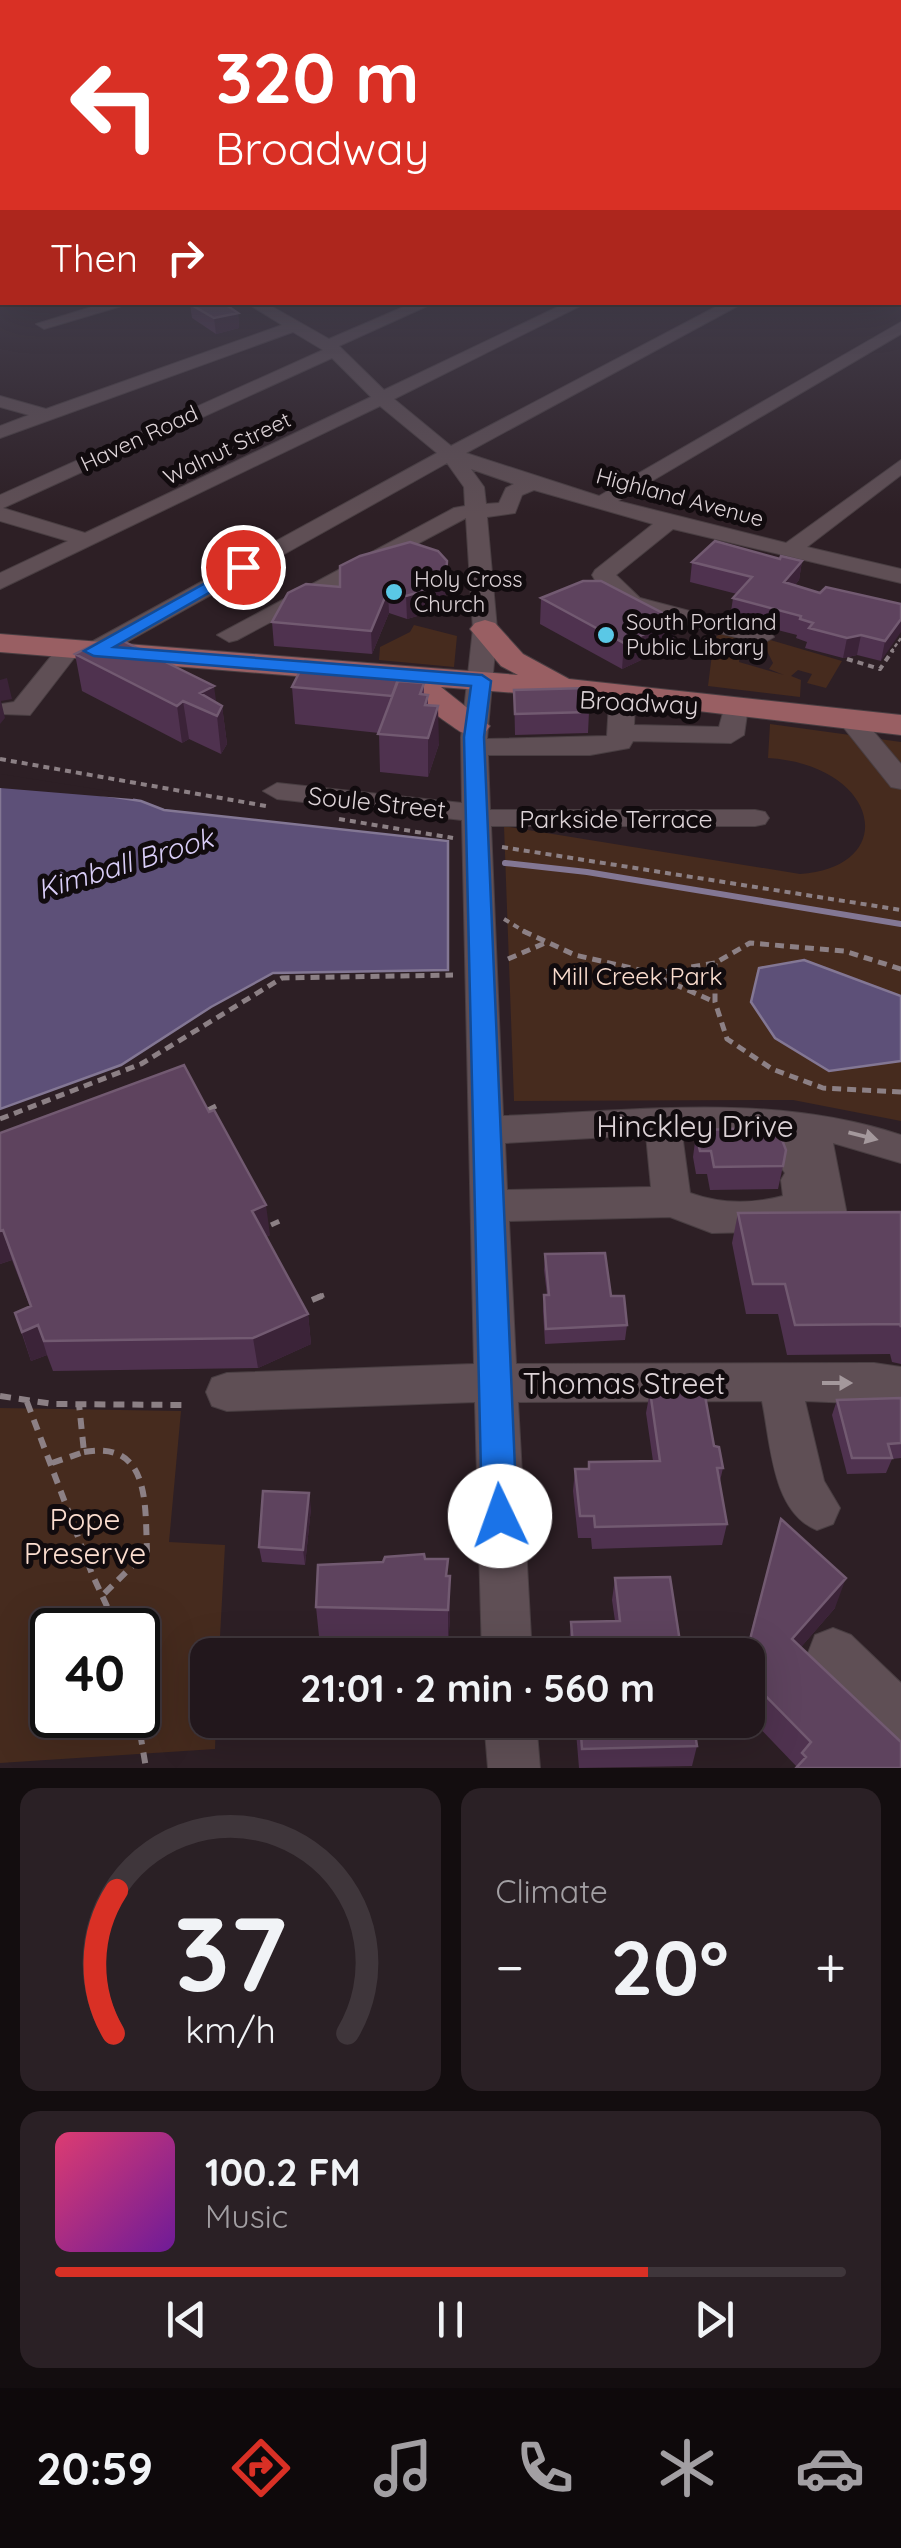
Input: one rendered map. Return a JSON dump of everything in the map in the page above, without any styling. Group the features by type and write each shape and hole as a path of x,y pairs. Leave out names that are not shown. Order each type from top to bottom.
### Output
{"main road":[{"path":"484,629 512,660 582,689"},
{"name":"Broadway","path":"0,643 481,686 621,718 728,707"},
{"name":"Broadway","path":"320,671 410,684 582,689 901,724"},
{"path":"410,684 436,697 474,737"}],"street":[{"path":"0,432 229,350"},
{"name":"Haven Road","path":"0,504 328,350"},
{"path":"333,350 412,427 450,454 474,487 484,629 474,737 506,1638"},
{"name":"Walnut Street","path":"0,582 481,350"},
{"path":"11,709 22,710 81,650 648,350"},
{"path":"600,503 863,350"},
{"path":"0,400 46,415"},
{"name":"Highland Avenue","path":"450,454 600,503 840,563 898,585"},
{"path":"789,552 901,466"},
{"path":"230,635 461,512 476,509 516,516 513,492 532,483"},
{"path":"0,514 86,540"},
{"path":"590,598 581,584 609,568 668,522"},
{"path":"826,586 840,563"},
{"path":"609,568 629,604 762,638"},
{"path":"474,737 590,747 620,742 621,718"},
{"path":"850,718 901,781"},
{"name":"Soule Street","path":"275,799 477,829"},
{"name":"Parkside Terrace","path":"477,829 755,818"},
{"path":"663,1123 672,1202"},
{"name":"Hinckley Drive","path":"486,1130 663,1123 801,1125 880,1140 901,1149"},
{"path":"489,1206 672,1202 712,1217 828,1215 801,1125"},
{"path":"770,1216 802,1206 798,1171 801,1125"},
{"name":"Thomas Street","path":"227,1392 495,1383 901,1386"},
{"path":"778,1383 804,1491 817,1508"},
{"path":"833,1653 901,1718"},
{"path":"512,1738 514,1768"}],"path":[{"path":"847,659 880,668 901,638"},
{"path":"0,759 275,799"},
{"path":"329,817 477,829 901,910"},
{"path":"502,918 545,943 602,966 653,973 714,963 750,943 844,951 901,970"},
{"path":"504,960 545,943"},
{"path":"714,963 714,1002 727,1040 772,1069 823,1088 901,1092"},
{"path":"653,973 714,1002"},
{"path":"0,1119 141,1064 282,978 458,975"},
{"path":"208,1110 218,1105"},
{"path":"270,1225 282,1220"},
{"path":"312,1300 324,1295"},
{"path":"0,1396 27,1402 185,1405"},
{"path":"27,1402 108,1608"},
{"path":"79,1404 84,1452"},
{"path":"52,1463 84,1452 110,1449 129,1461 143,1486 146,1551 102,1596"},
{"path":"141,1738 146,1768"}],"green space":[{"path":"414,625 457,636 454,667 379,660 380,647 410,632"},
{"path":"720,634 742,638 739,662 784,675 769,669 773,663 763,643 767,639 842,661 826,688 807,683 812,674 798,670 791,676 801,680 800,697 708,686 714,638"},
{"name":"Mill Creek Park","path":"770,724 901,742 901,1121 793,1100 514,1101 504,826 800,874 832,867 853,854 864,836 864,816 854,796 834,778 806,765 768,758"},
{"name":"Pope Preserve","path":"0,1408 181,1411 169,1542 225,1545 220,1638 190,1638 190,1738 215,1738 215,1749 0,1763"}],"water":[{"path":"0,779 141,801 164,810 448,841 448,970 273,973 211,1007 121,1065 0,1109"},
{"path":"804,960 901,996 901,1061 829,1071 775,1038 751,1002 759,968"}],"pier":[{"path":"0,774 134,795 133,799 0,788"}],"building":[{"path":"715,541 802,561 784,582 820,593 826,587 901,604 901,619 885,641 861,635 847,638 809,628 813,623 800,619 801,616 733,598 752,577 692,562"},
{"path":"410,542 438,551 447,561 446,576 438,587 406,596 388,590 371,631 272,622 288,593 306,584 340,587 340,566"},
{"path":"583,581 601,581 676,620 624,643 541,598"},
{"path":"117,638 214,686 200,693 222,706 217,716 183,701 177,706 75,654 97,643 105,646"},
{"path":"305,661 401,671 392,696 292,687"},
{"path":"398,681 424,683 420,694 428,695 425,705 438,706 428,738 378,734"},
{"path":"588,688 589,712 515,714 514,690"},
{"path":"184,1065 209,1112 214,1110 266,1205 252,1211 308,1314 253,1338 44,1341 38,1325 22,1332 15,1313 31,1306 3,1230 0,1231 0,1133"},
{"path":"777,1127 786,1150 783,1166 714,1167 711,1151 700,1151 696,1134 706,1134 706,1130"},
{"path":"901,1212 901,1327 795,1325 785,1284 753,1284 738,1213"},
{"path":"605,1253 611,1296 624,1296 627,1325 546,1329 544,1295 549,1295 545,1254"},
{"path":"704,1390 714,1446 719,1447 723,1468 717,1468 727,1524 595,1527 594,1516 580,1516 575,1469 589,1469 589,1462 660,1461 650,1391"},
{"path":"901,1398 901,1443 888,1444 892,1458 852,1458 837,1400"},
{"path":"263,1491 309,1493 303,1550 259,1547"},
{"path":"781,1519 846,1578 792,1639 901,1742 901,1768 796,1768 806,1757 802,1753 811,1742 765,1695 765,1638 750,1638"},
{"path":"424,1554 425,1559 448,1559 448,1610 316,1607 318,1565 383,1562 385,1557"},
{"path":"670,1577 679,1638 572,1638 571,1622 620,1621 615,1578"},
{"path":"581,1738 696,1738 697,1746 582,1749"}],"waterway":[{"name":"Kimball Brook","path":"505,863 587,872 901,924"}],"place":[{"name":"Holy Cross Church","path":"394,592"},
{"name":"South Portland Public Library","path":"606,635"}],"route":[{"path":"243,567 94,651 482,681 474,737 500,1516"}]}
